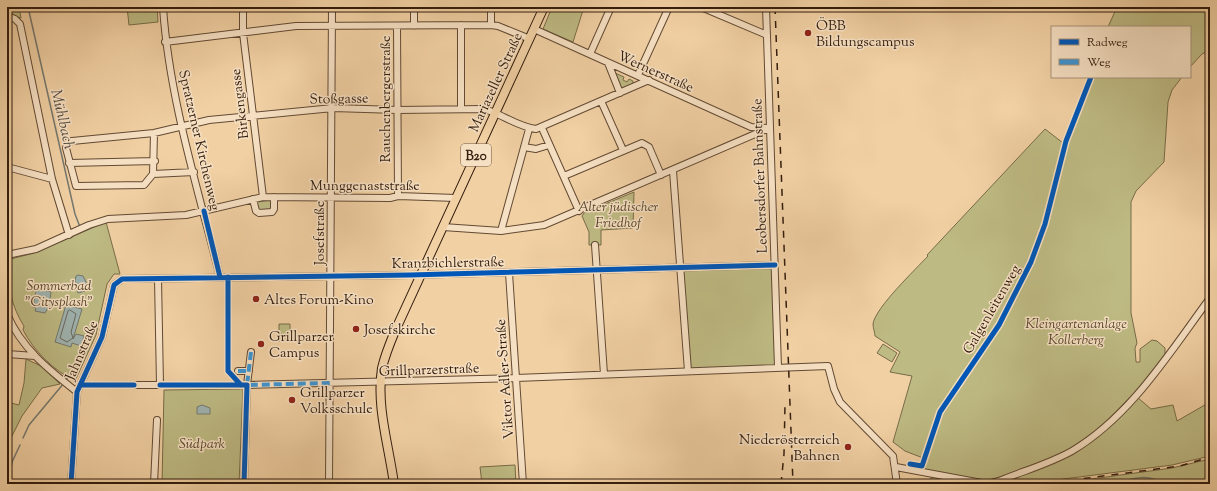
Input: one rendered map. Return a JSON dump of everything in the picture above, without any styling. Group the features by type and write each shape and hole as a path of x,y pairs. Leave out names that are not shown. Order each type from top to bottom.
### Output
{"main road":[{"name":"Mariazeller Straße","path":"394,484 381,404 380,382 385,356 544,7"}],"street":[{"name":"Spratzerner Kirchenweg","path":"163,7 165,42 183,125 220,277"},
{"name":"Birkengasse","path":"243,7 243,33 263,197"},
{"name":"Josefstraße","path":"329,484 332,7"},
{"path":"414,7 414,26"},
{"path":"490,25 491,7"},
{"path":"590,54 611,7"},
{"path":"638,76 669,7"},
{"path":"701,7 767,34"},
{"name":"Leobersdorfer Bahnstraße","path":"766,7 778,367"},
{"path":"7,16 15,19 20,24 52,179 69,235"},
{"path":"165,42 296,26 332,25 490,25 498,26 530,39"},
{"name":"Rauchenbergerstraße","path":"397,26 398,196"},
{"path":"461,109 462,26"},
{"name":"Wernerstraße","path":"534,29 751,127 769,128"},
{"path":"608,63 620,93"},
{"path":"501,231 529,128 542,128 649,80"},
{"path":"601,101 623,150"},
{"name":"Stoßgasse","path":"69,162 66,148 68,142 72,141 154,133 209,120 332,108 397,110 484,109 496,112 529,128"},
{"path":"542,128 579,211"},
{"path":"443,227 501,231 544,225 673,171 769,128"},
{"path":"154,133 154,161 153,174 143,186 76,187 69,162 154,161"},
{"path":"564,176 642,143 649,147 661,176"},
{"path":"524,146 536,149 549,144"},
{"path":"7,167 52,179"},
{"path":"673,171 688,371"},
{"path":"153,174 194,172"},
{"name":"Munggenaststraße","path":"7,255 36,249 89,225 108,219 186,214 263,197 390,198 398,196 456,198"},
{"path":"253,199 256,211 259,213 272,212 274,209 274,197"},
{"path":"595,245 604,374"},
{"name":"Kranzbichlerstraße","path":"123,279 421,275 775,265"},
{"name":"Viktor Adler-Straße","path":"509,273 523,484"},
{"name":"Jahnstraße","path":"71,484 77,392 102,337 115,284 123,279"},
{"path":"134,385 160,385 158,279"},
{"path":"897,484 896,467 987,484 999,481 1054,460 1086,442 1109,423 1141,389 1210,298"},
{"path":"7,314 13,330 26,348 77,392"},
{"path":"244,484 247,385 251,352"},
{"path":"7,354 35,356"},
{"name":"Grillparzerstraße","path":"247,385 516,378 828,366 834,389 840,402 890,452 896,467"},
{"path":"238,371 249,371"},
{"path":"154,484 157,420"}],"green space":[{"path":"7,7 19,7 21,18 7,14"},
{"path":"127,7 157,7 158,22 129,25"},
{"path":"552,7 584,7 573,42 543,29"},
{"path":"1117,7 1210,7 1210,50 1202,54 1191,66 1191,26 1108,26"},
{"path":"615,73 624,77 623,80 627,82 629,79 633,81 633,84 621,89"},
{"name":"Kleingartenanlage Kollerberg","path":"1093,78 1181,78 1172,90 1168,102 1164,162 1136,191 1131,202 1131,313 1137,343 1135,348 1136,362 1140,362 1140,349 1152,340 1157,341 1165,348 1165,355 1140,387 1099,429 1070,449 1054,457 992,480 978,481 923,470 941,413 983,351 1009,309 1032,265 1046,227 1060,167"},
{"path":"1045,129 1063,143 1053,180 1044,224 1030,261 998,324 935,418 923,458 905,451 893,442 912,376 890,372 900,352 875,336 873,324 875,317 888,299 928,256 927,255"},
{"name":"Alter jüdischer Friedhof","path":"634,192 633,228 601,230 601,245 589,245 589,232 582,216 584,213"},
{"path":"272,200 271,210 259,211 256,202"},
{"name":"Sommerbad \"Citysplash\"","path":"106,222 120,274 114,274 107,284 96,335 75,381 52,366 27,338 23,330 24,326 13,303 9,286 7,260 34,253"},
{"path":"775,265 778,367 688,371 681,267"},
{"path":"279,324 290,324 290,341 279,341"},
{"path":"883,344 897,353 892,362 877,353"},
{"path":"26,359 41,366 60,384 42,388 22,416 7,446 7,402 19,405 24,383"},
{"name":"Südpark","path":"243,389 239,484 162,484 164,390"},
{"path":"1137,397 1151,409 1173,405 1177,421 1210,402 1210,456 1172,465 1025,484 998,484 1064,458"},
{"path":"1210,459 1210,484 1143,482 1140,484 1055,484 1172,468"},
{"path":"515,465 516,484 482,484 480,467"},
{"path":"933,477 970,484 933,484 930,482 931,478"}],"water":[{"path":"76,276 83,276 87,284 91,286 90,290 85,289 85,291 78,293 77,290 84,287 75,282"},
{"path":"39,289 51,292 49,306 45,313 35,311 36,308 33,307 36,291"},
{"path":"66,305 82,309 73,339 76,334 84,336 81,346 72,343 71,347 55,342"},
{"path":"202,405 210,408 210,414 197,414 197,407"}],"waterway":[{"name":"Mühlbach","path":"28,7 75,214 80,227"},
{"name":"Mühlbach","path":"92,334 93,330"},
{"name":"Mühlbach","path":"66,380 83,355"},
{"name":"Mühlbach","path":"23,438 29,425 64,383"},
{"name":"Mühlbach","path":"8,484 12,462 20,445"},
{"path":"1118,484 1134,478 1152,479 1161,484"},
{"path":"1204,484 1210,479"},
{"path":"1175,484 1178,482 1183,484"}],"railway":[{"path":"775,7 793,484"},
{"path":"781,484 784,454 785,404"},
{"path":"1042,484 1180,466 1210,457"}],"marked path":[{"path":"251,352 247,385 330,383"},
{"path":"238,371 249,371"}],"cycle path":[{"name":"Galgenleitenweg","path":"910,464 922,466 940,412 999,325 1031,262 1045,224 1066,141 1091,78"},
{"path":"204,211 220,277"},
{"path":"71,484 77,392 102,337 114,285 122,279 410,275 775,265"},
{"path":"228,277 228,371 241,385"},
{"path":"80,385 134,385"},
{"path":"160,385 247,385 244,484"}],"place":[{"name":"ÖBB Bildungscampus","path":"808,33"},
{"name":"Altes Forum-Kino","path":"256,299"},
{"name":"Josefskirche","path":"356,329"},
{"name":"Grillparzer Campus","path":"261,344"},
{"name":"Grillparzer Volksschule","path":"292,400"},
{"name":"Niederösterreich Bahnen","path":"848,447"}]}
